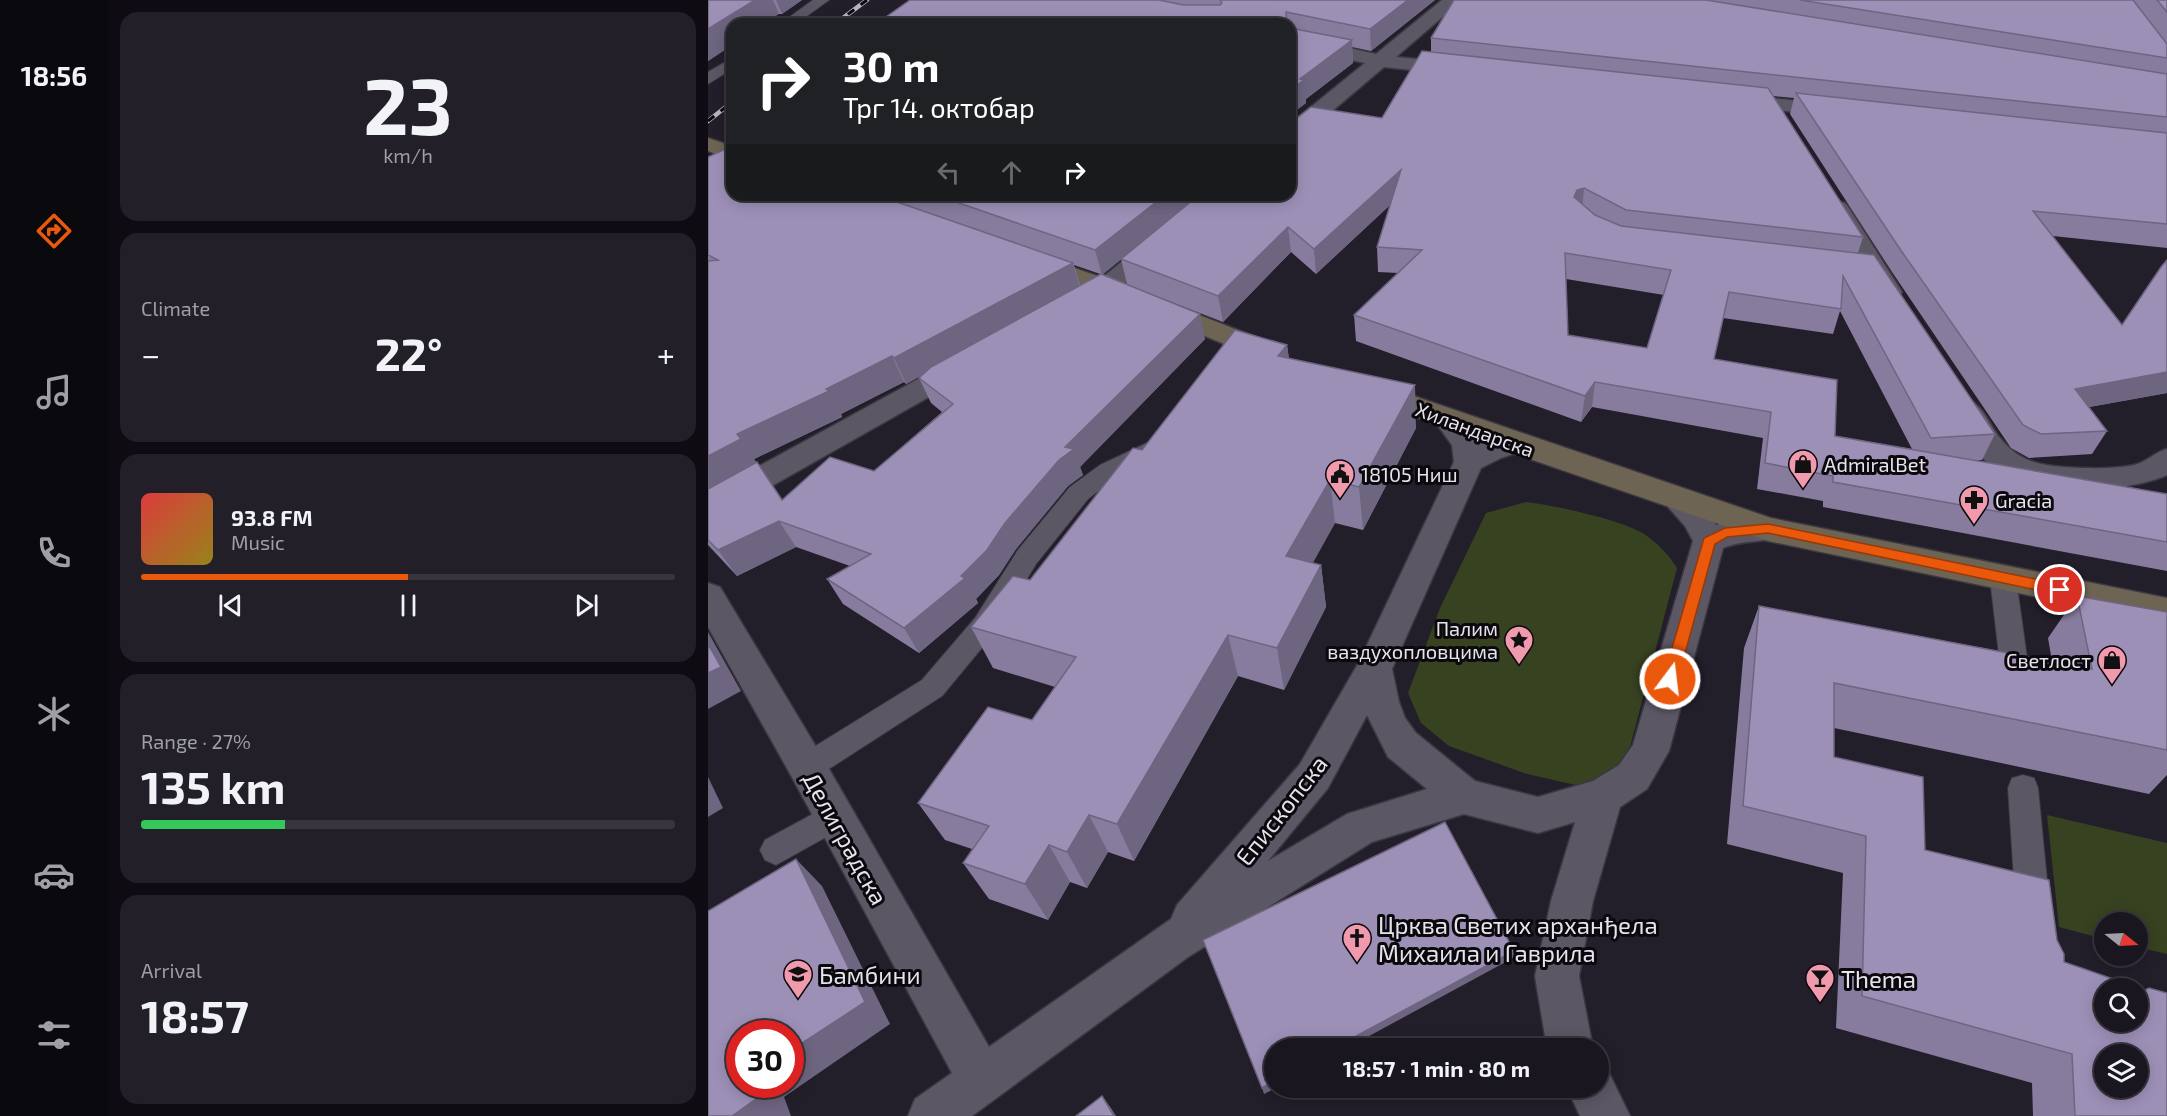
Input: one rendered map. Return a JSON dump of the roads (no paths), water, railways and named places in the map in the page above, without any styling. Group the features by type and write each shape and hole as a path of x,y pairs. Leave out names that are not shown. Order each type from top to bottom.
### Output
{"street":[{"path":"1296,130 1453,0"},
{"path":"1296,42 1381,61 1474,71"},
{"path":"1712,97 1853,113"},
{"path":"1771,104 1790,134"},
{"path":"1827,193 1865,271 1902,312"},
{"path":"1051,317 1106,287 1210,201"},
{"path":"1005,251 1106,287 1294,361"},
{"path":"708,508 988,352"},
{"name":"Хиландарска","path":"1350,382 1515,443 1694,520 1768,529 2167,611"},
{"path":"1954,391 1992,450 2007,464 2045,476 2130,477 2148,473 2162,466 2167,459"},
{"path":"1448,419 1467,442 1469,462 1490,451 1515,443"},
{"name":"Епископска","path":"1173,942 1314,776 1374,669 1469,462"},
{"path":"1374,669 1381,702 1389,724 1402,745 1464,796 1538,815 1603,796 1633,777 1650,751 1694,520 1725,533 1768,529"},
{"name":"Делиградска","path":"708,596 835,816 982,1081"},
{"name":"Епископска","path":"932,1116 1173,942 1361,827 1464,796"},
{"path":"1568,1038 1557,976 1572,901 1603,796"},
{"path":"1596,1098 1606,1116"}],"lane":[{"path":"796,18 822,0"},
{"path":"708,79 726,66"},
{"path":"807,767 932,688 986,625 1033,549 1079,493 1108,471 1149,450"},
{"path":"2003,579 2015,672"},
{"path":"2023,788 2036,941"},
{"path":"776,850 835,816"}],"railway":[{"path":"843,18 867,0"},
{"path":"708,121 726,107"}],"place":[{"name":"AdmiralBet","path":"1803,490"},
{"name":"18105 Ниш","path":"1340,500"},
{"name":"Gracia","path":"1974,526"},
{"name":"Палим ваздухопловцима","path":"1519,666"},
{"name":"Светлост","path":"2112,686"},
{"name":"Црква Светих арханђела Михаила и Гаврила","path":"1357,964"},
{"name":"Бамбини","path":"798,1000"},
{"name":"Thema","path":"1820,1004"}]}
